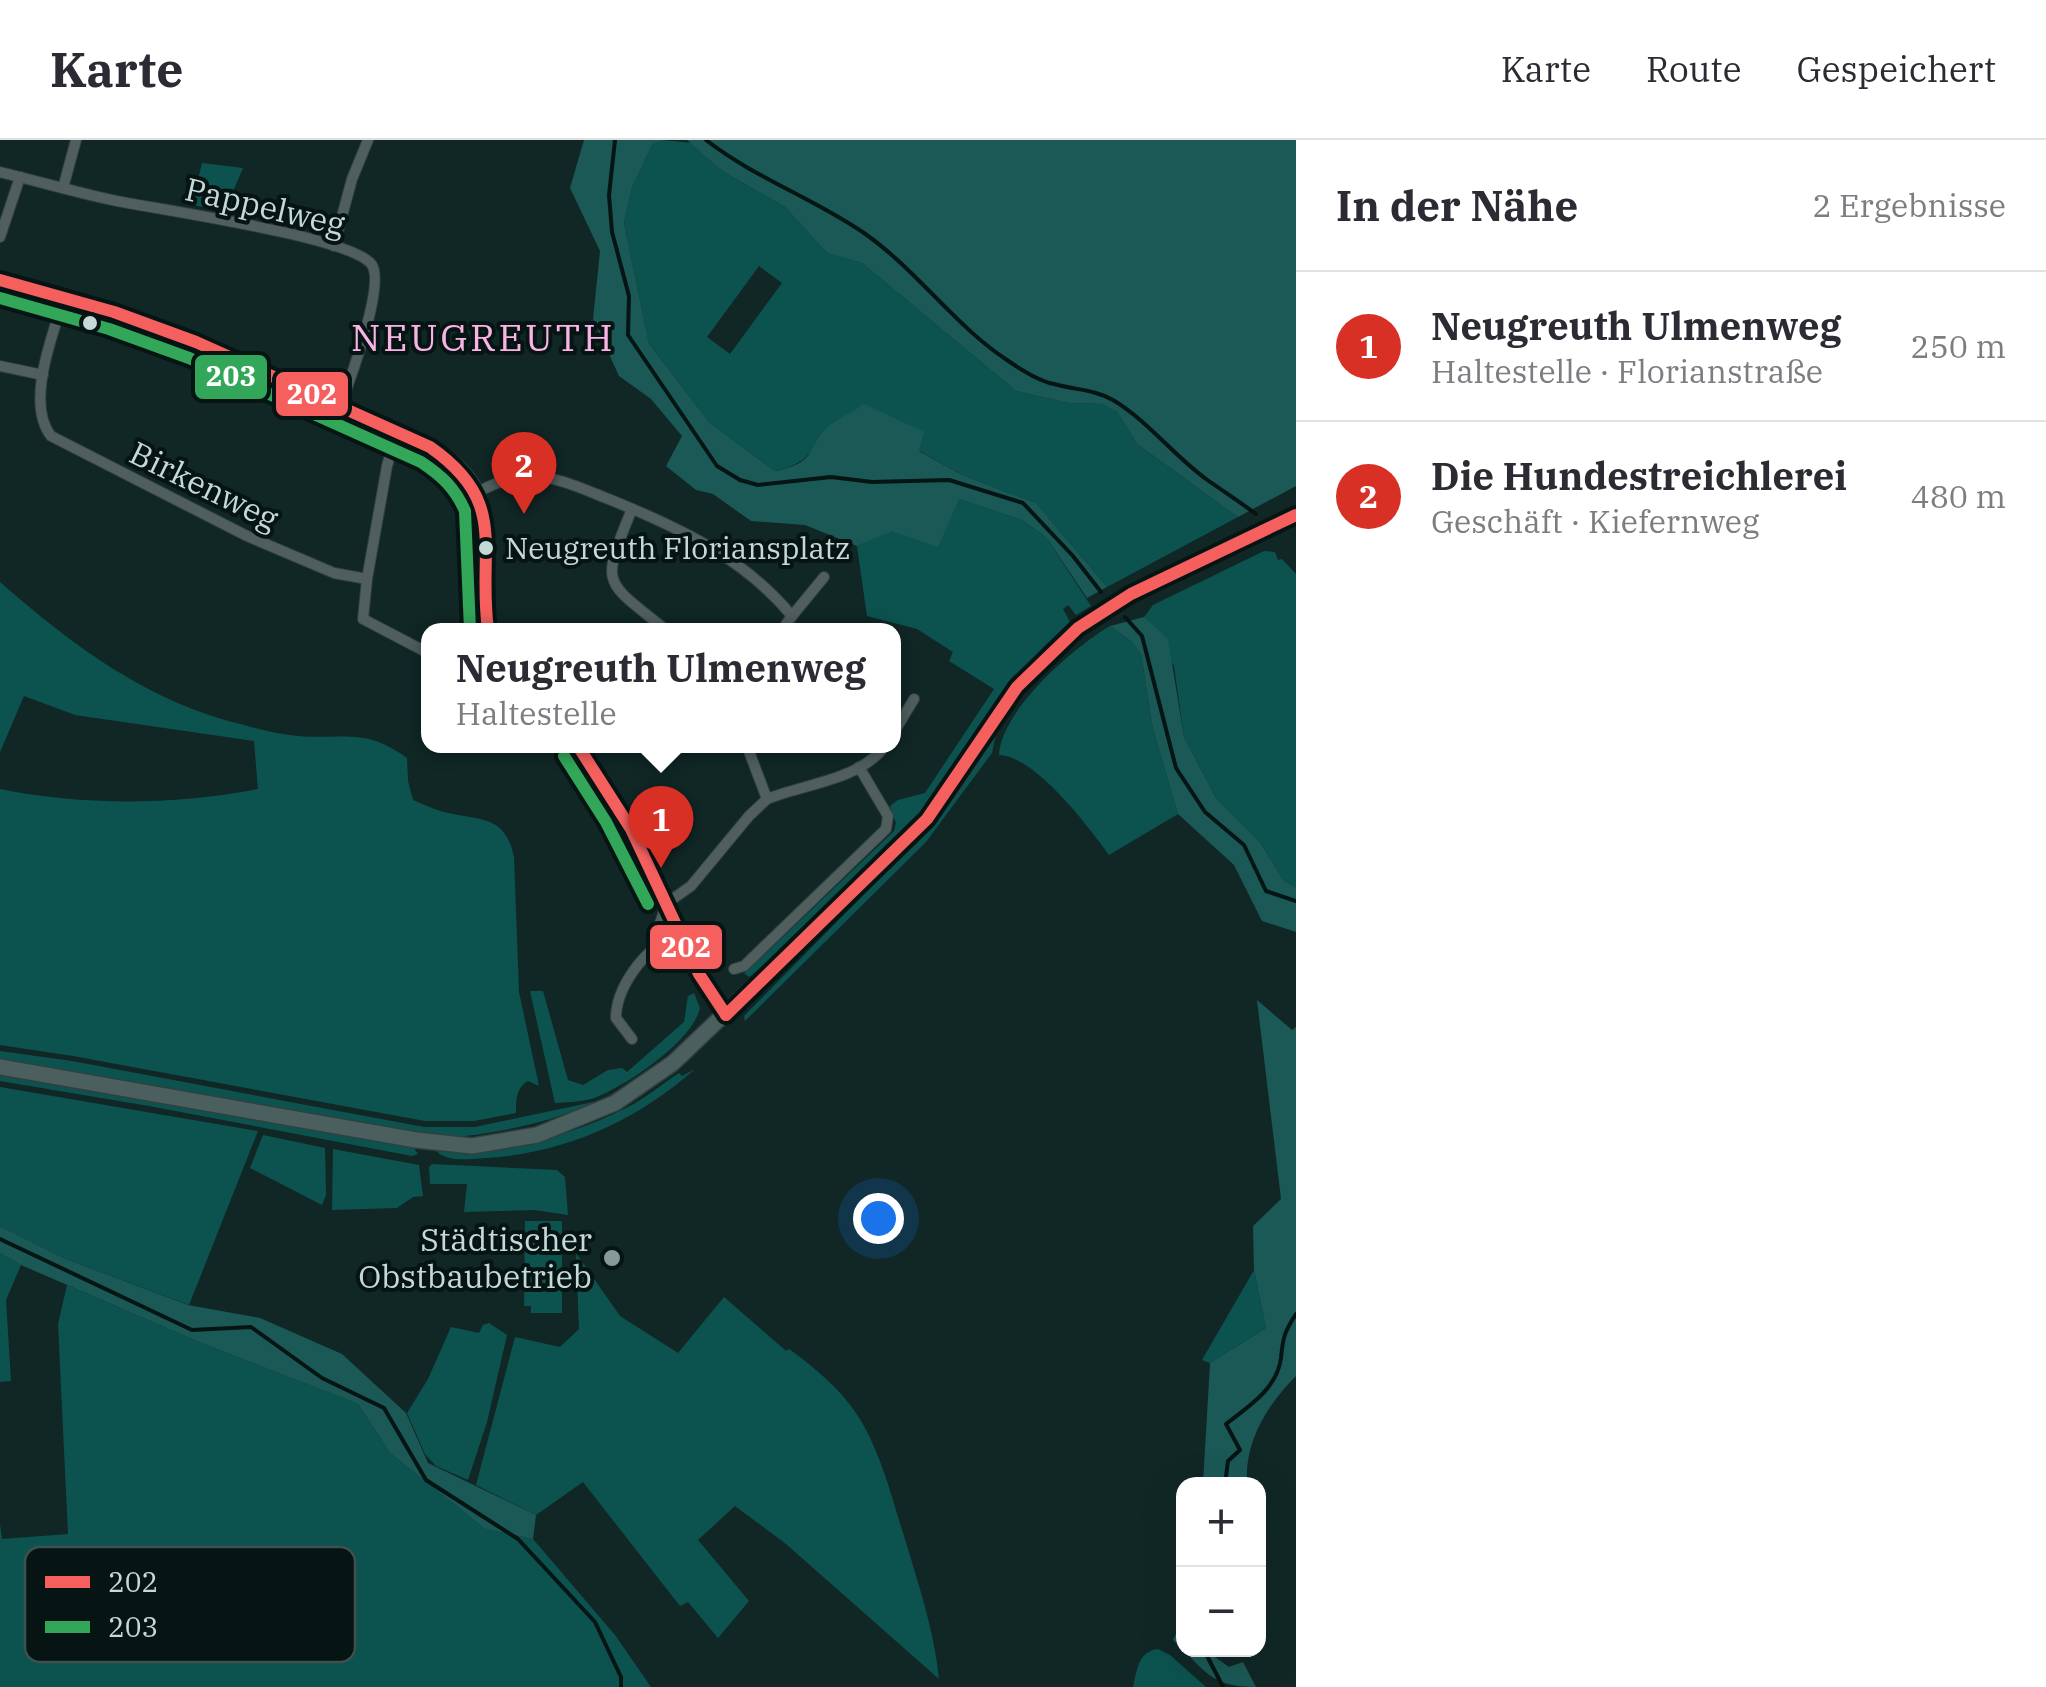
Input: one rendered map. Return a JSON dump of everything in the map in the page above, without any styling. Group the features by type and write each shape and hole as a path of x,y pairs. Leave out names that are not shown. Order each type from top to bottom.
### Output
{"main road":[{"path":"0,1067 416,1140 472,1146 537,1134 615,1103 673,1062 726,1015 928,819 1017,687 1078,628 1131,594 1296,515"}],"street":[{"path":"63,188 76,140"},
{"path":"334,246 352,179 368,140"},
{"name":"Pappelweg","path":"0,172 334,246 368,261 375,280 356,362 340,406"},
{"path":"0,237 20,177"},
{"path":"0,280 196,342 452,460 478,492 486,517 488,623"},
{"name":"Birkenweg","path":"64,298 42,374 43,422 50,436 247,536 334,573 366,579"},
{"path":"0,366 42,374"},
{"path":"397,432 366,579 363,620 421,649"},
{"path":"478,492 509,479 539,476 580,488 727,556 764,584 792,616"},
{"path":"632,509 611,565 612,580 624,597 657,623"},
{"path":"787,623 824,577"},
{"path":"901,720 914,699"},
{"path":"583,753 618,805 667,903 674,937 726,1015"},
{"path":"750,753 767,799"},
{"path":"667,903 691,886 767,799 860,767 879,753"},
{"path":"734,970 744,966 886,829 888,816 860,767"},
{"path":"632,1039 616,1018 616,1007 648,954 674,937"}],"shaded area":[{"path":"584,140 662,140 652,145 632,188 624,223 649,344 710,423 775,471 806,458 829,426 864,404 924,432 919,451 962,475 1036,503 1107,587 1087,598 1046,537 1022,520 959,499 938,547 892,531 857,546 805,525 751,521 713,494 696,490 666,466 682,436 651,399 619,376 593,319 600,251 570,188"},
{"path":"662,140 693,143 724,172 785,207 827,253 862,263 1016,391 1069,403 1102,404 1117,412 1137,444 1238,517 1107,587 1036,503 962,475 918,450 923,432 826,429 806,457 775,471 710,423 649,344 624,223 632,188 652,145","holes":["759,266 782,283 730,354 707,337"]},
{"path":"687,140 1296,140 1296,486 1238,517 1137,444 1117,412 1102,404 1069,403 1016,391 862,263 827,253 785,207 724,172"},
{"path":"202,163 243,168 225,210 192,205"},
{"path":"959,499 1022,520 1046,537 1091,606 1076,615 1068,605 1063,609 1070,622 1000,697 921,816 749,977 744,973 894,831 896,823 890,806 925,793 994,689 949,661 953,652 917,629 867,616 857,546"},
{"path":"1264,551 1275,552 1278,560 1282,559 1296,574 1296,887 1284,881 1260,842 1216,798 1184,737 1174,666 1144,617 1153,605"},
{"path":"460,560 469,560 469,603 460,603"},
{"path":"0,582 55,628 144,687 209,715 263,730 378,742 407,758 413,800 489,822 504,833 514,857 519,992 539,1086 528,1081 521,1087 516,1113 474,1121 425,1121 0,1045 0,789 96,801 161,801 258,789 254,741 75,715 24,696 0,752"},
{"path":"1144,617 1168,639 1184,737 1216,798 1260,842 1284,881 1296,887 1296,932 1262,921 1234,865 1178,814 1153,729 1141,654 1110,626"},
{"path":"1110,626 1141,654 1153,729 1178,814 1109,855 1044,779 1013,758 999,755 1003,737 1026,700 1060,664"},
{"path":"996,734 992,753 926,842 745,1021 744,1016 941,816"},
{"path":"530,991 543,991 568,1080 583,1085 608,1070 622,1068 627,1072 684,1022 688,996 694,993 700,1008 685,1035 623,1084 594,1098 555,1103"},
{"path":"1257,1000 1292,1030 1296,1027 1296,1376 1260,1425 1249,1453 1247,1477 1203,1477 1210,1363 1266,1328 1254,1270 1253,1226 1281,1199"},
{"path":"0,1051 424,1127 475,1127 595,1102 536,1123 447,1138 0,1060"},
{"path":"695,1069 648,1105 571,1142 515,1155 472,1159 452,1159 435,1150 508,1146 580,1128 626,1108 679,1073 682,1076"},
{"path":"0,1073 413,1147 418,1154 412,1156 0,1081"},
{"path":"0,1087 258,1131 189,1305 66,1259 0,1226"},
{"path":"263,1135 325,1148 326,1195 322,1205 250,1168"},
{"path":"333,1149 419,1165 423,1196 413,1197 397,1208 332,1210"},
{"path":"432,1164 557,1170 565,1177 568,1215 534,1210 464,1212 467,1184 430,1184"},
{"path":"525,1221 562,1221 562,1313 531,1313 531,1306 524,1306"},
{"path":"0,1226 66,1259 188,1305 260,1318 342,1354 406,1413 428,1463 536,1515 533,1539 485,1529 390,1453 358,1404 199,1342 21,1265 0,1253"},
{"path":"0,1253 21,1265 6,1300 11,1381 0,1382"},
{"path":"576,1253 620,1316 678,1353 724,1297 842,1395 864,1427 884,1473 925,1606 939,1679 786,1544 735,1506 698,1540 749,1601 718,1638 688,1602 680,1606 583,1482 536,1515 476,1485 515,1337 560,1347 579,1329"},
{"path":"1254,1270 1266,1328 1210,1363 1202,1360"},
{"path":"67,1285 358,1404 390,1453 485,1529 533,1539 615,1635 651,1687 0,1687 0,1524 2,1539 68,1534 58,1324"},
{"path":"489,1323 507,1335 487,1422 468,1480 436,1466 425,1454 407,1413 428,1379 451,1327 479,1333"},
{"path":"1158,1649 1206,1687 1133,1687 1142,1658"},
{"path":"1190,1657 1215,1657 1229,1667 1243,1662 1256,1687 1228,1684"}],"waterway":[{"path":"615,140 609,195 612,232 629,296 628,335 717,466 740,480 758,485 831,477 872,482 949,480 1023,503 1101,592"},
{"path":"706,140 744,166 864,233 970,331 1018,367 1048,382 1106,396 1126,408 1194,470 1256,514"},
{"path":"1125,617 1142,636 1176,768 1205,812 1244,845 1266,891 1296,901"},
{"path":"0,1239 192,1330 251,1327 322,1378 384,1408 426,1480 518,1539 595,1622 621,1677 621,1687"},
{"path":"1226,1477 1228,1461 1240,1450 1226,1424 1274,1379 1285,1335 1296,1314"},
{"path":"1208,1657 1223,1687"}],"transit line":[{"name":"202","path":"0,280 114,312 196,342 430,447 455,468 481,508 488,623"},
{"name":"203","path":"0,298 109,329 189,358 429,467 452,489 465,511 470,623"},
{"name":"202","path":"726,1015 927,819 1017,687 1078,628 1131,594 1296,515"},
{"name":"202","path":"582,753 631,829 699,974 726,1015"},
{"name":"203","path":"564,756 606,822 648,904"}],"place":[{"name":"Die Hundestreichlerei","path":"524,514"},
{"name":"Neugreuth Floriansplatz","path":"486,548"},
{"name":"Neugreuth Ulmenweg","path":"661,868"},
{"name":"Städtischer Obstbaubetrieb","path":"612,1258"}],"district":[{"name":"NEUGREUTH","path":"483,338"}]}
